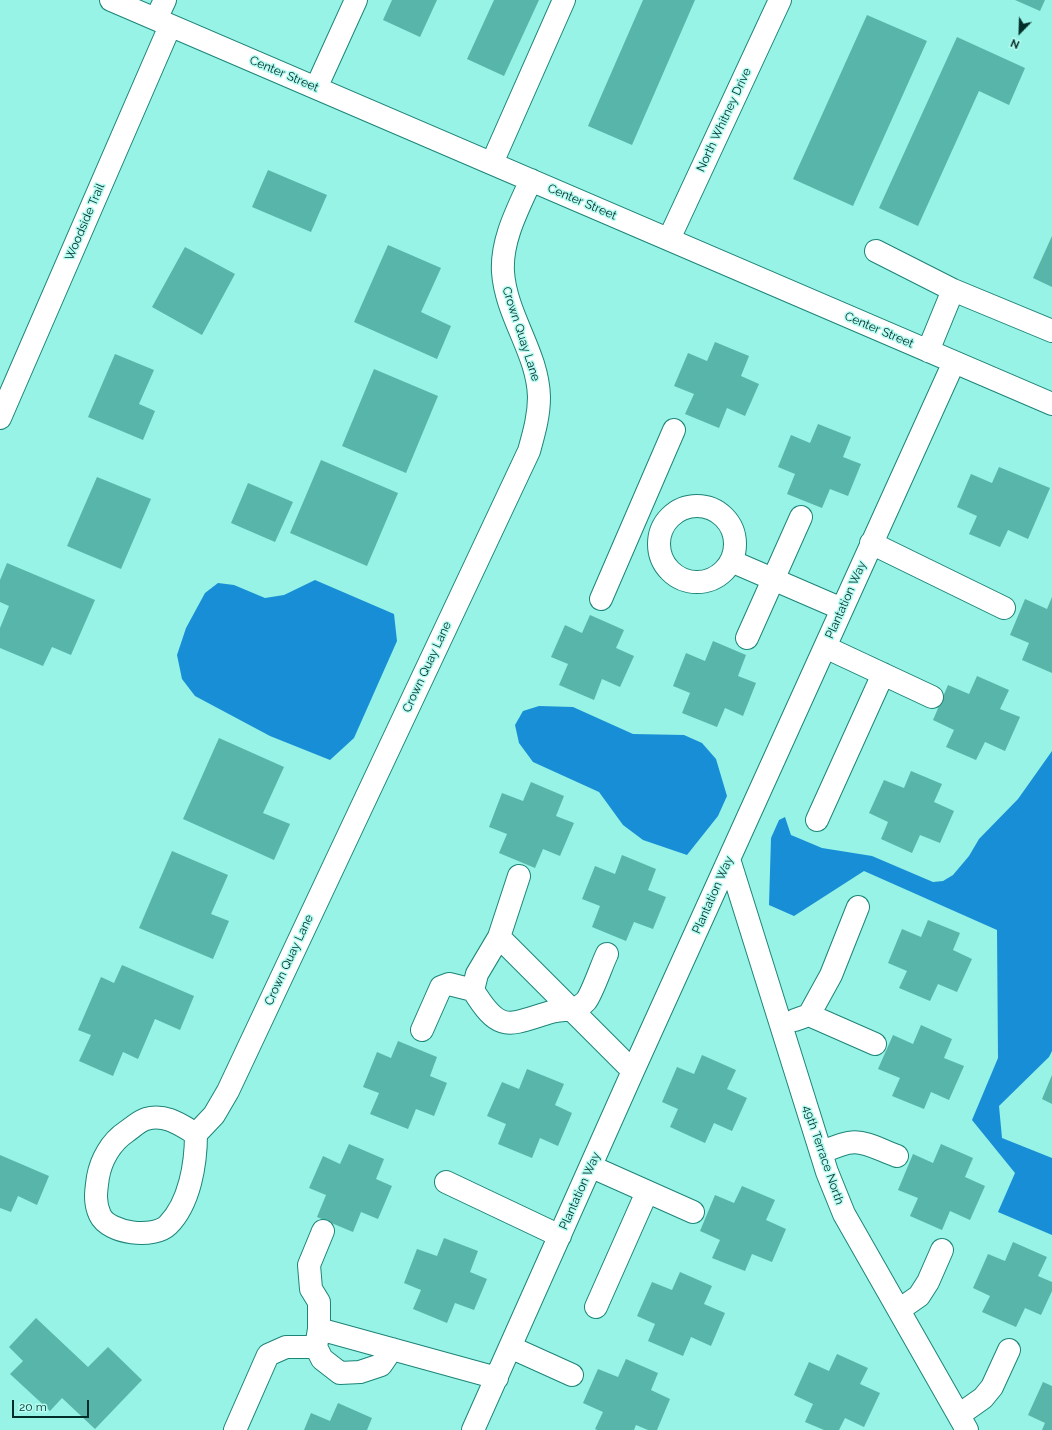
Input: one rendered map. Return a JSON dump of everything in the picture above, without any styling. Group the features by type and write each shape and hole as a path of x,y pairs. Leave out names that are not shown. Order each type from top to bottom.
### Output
{"street":[{"name":"Center Street","path":"112,0 164,15 316,88 1052,404"},
{"path":"316,88 356,0"},
{"path":"492,163 564,0"},
{"name":"North Whitney Drive","path":"669,240 780,0"},
{"name":"Woodside Trail","path":"0,418 164,15"},
{"name":"Crown Quay Lane","path":"196,1134 214,1115 228,1091 529,451 538,416 539,396 536,377 505,291 503,271 508,232 531,180"},
{"path":"876,251 953,290 1052,332"},
{"path":"928,351 953,290"},
{"name":"Plantation Way","path":"473,1430 592,1167 633,1071 954,362"},
{"path":"601,599 674,430"},
{"path":"695,506 708,508 722,515 730,525 734,535 735,550 731,561 719,575 700,582 685,580 673,573 664,562 660,552 662,530 671,517 683,509 695,506"},
{"path":"747,638 801,517"},
{"path":"636,518 662,530"},
{"path":"872,543 1004,608"},
{"path":"731,561 842,609"},
{"path":"825,647 932,697"},
{"path":"817,820 883,674"},
{"name":"49th Terrace North","path":"729,859 821,1153 844,1214 963,1423"},
{"path":"473,990 477,974 499,937 519,876"},
{"path":"781,1026 809,1016 832,975 858,907"},
{"path":"499,937 633,1071"},
{"path":"422,1030 441,987 449,984 473,990 493,1017 509,1024 531,1020 553,1012 572,1010 586,1001 607,954"},
{"path":"809,1016 875,1044"},
{"path":"170,1118 196,1134 196,1155 184,1201 168,1226 148,1233 120,1231 101,1217 95,1199 101,1163 119,1137 146,1119 170,1118"},
{"path":"821,1153 841,1144 858,1141 897,1156"},
{"path":"592,1167 693,1212"},
{"path":"446,1182 560,1236"},
{"path":"596,1306 647,1192"},
{"path":"323,1231 309,1265 311,1289 319,1302 318,1338 322,1359 340,1373 360,1372 381,1365 392,1349"},
{"path":"899,1310 919,1296 928,1282 942,1250"},
{"path":"235,1430 268,1355 286,1347 318,1338 392,1349 497,1378"},
{"path":"510,1348 572,1376"},
{"path":"963,1423 992,1387 1009,1350"}],"water":[{"path":"315,580 394,614 397,641 354,738 330,760 270,736 195,696 182,679 177,655 186,628 205,593 218,583 234,585 265,598 284,595"},
{"path":"539,706 573,707 633,734 684,735 702,743 716,759 727,796 718,816 687,855 643,840 623,825 599,792 533,762 519,743 515,725 523,711"},
{"path":"1052,751 1052,1051 1049,1057 999,1106 1002,1138 1052,1158 1052,1235 998,1212 1015,1173 972,1120 998,1058 997,930 864,871 794,916 769,905 771,838 779,820 785,817 791,835 822,848 872,856 933,882 943,881 953,875 969,856 979,839 1018,799"}],"building":[{"path":"392,0 437,0 420,37 383,20"},
{"path":"494,0 539,0 504,76 467,59"},
{"path":"643,0 695,0 632,145 588,126"},
{"path":"1015,0 1045,0 1040,11"},
{"path":"867,15 927,41 853,206 793,179"},
{"path":"957,37 1025,68 1009,105 979,91 918,226 879,208"},
{"path":"268,170 327,195 311,232 252,207"},
{"path":"1052,236 1052,287 1033,278"},
{"path":"388,245 441,268 421,312 451,326 437,359 354,322"},
{"path":"185,247 235,274 202,335 152,307"},
{"path":"715,342 749,356 741,376 759,384 745,416 727,408 719,428 685,414 694,394 674,386 688,353 707,361"},
{"path":"115,354 154,370 139,404 155,411 143,440 88,417"},
{"path":"374,369 438,396 406,473 342,446"},
{"path":"818,424 851,437 843,457 861,464 848,496 830,489 822,508 787,494 795,474 778,467 791,435 810,443"},
{"path":"321,460 398,493 367,566 290,533"},
{"path":"999,467 1050,488 1028,539 1008,530 1000,547 969,534 977,516 957,507 971,474 992,483"},
{"path":"97,477 151,499 121,569 67,546"},
{"path":"248,483 293,502 275,542 231,523"},
{"path":"7,563 95,600 71,655 52,647 43,666 0,648 0,628 9,606 0,602 0,580"},
{"path":"1052,597 1052,673 1022,660 1029,643 1010,635 1025,599 1047,609"},
{"path":"590,615 624,630 616,648 634,656 620,687 602,679 594,700 559,685 568,664 551,657 565,625 582,633"},
{"path":"713,641 746,655 738,676 756,683 743,716 725,708 717,727 682,713 690,693 673,686 686,653 705,661"},
{"path":"977,676 1009,690 1000,709 1020,717 1005,751 985,742 976,760 946,747 954,730 933,720 948,685 969,694"},
{"path":"219,738 284,767 263,813 290,824 274,860 183,819"},
{"path":"911,771 942,784 934,802 954,811 940,843 920,835 912,853 881,839 888,822 869,813 884,780 904,788"},
{"path":"531,782 564,796 556,816 574,823 560,856 543,849 535,868 499,853 507,834 489,827 502,793 523,801"},
{"path":"172,851 228,875 211,914 229,921 213,959 139,928"},
{"path":"622,855 656,869 648,890 666,897 653,929 634,922 626,941 592,927 600,906 582,899 595,866 615,874"},
{"path":"928,920 960,933 953,950 972,959 957,992 938,984 930,1001 899,988 907,971 888,963 902,929 921,937"},
{"path":"122,965 194,996 180,1030 155,1019 138,1059 123,1052 113,1076 79,1061 91,1035 78,1030 101,977 114,983"},
{"path":"921,1025 952,1039 944,1058 964,1066 949,1100 931,1092 924,1109 892,1096 900,1078 878,1069 893,1035 913,1044"},
{"path":"398,1041 437,1057 430,1076 447,1083 434,1116 416,1109 408,1129 370,1114 379,1093 363,1087 377,1052 391,1058"},
{"path":"702,1055 736,1070 727,1089 747,1098 732,1131 714,1123 705,1143 670,1127 678,1109 662,1102 677,1067 694,1074"},
{"path":"527,1069 564,1084 555,1105 572,1113 558,1146 540,1138 532,1158 498,1144 506,1124 487,1116 502,1082 519,1089"},
{"path":"1052,1075 1052,1104 1042,1099"},
{"path":"349,1144 384,1159 376,1179 392,1186 378,1219 361,1212 353,1232 317,1217 326,1195 309,1188 323,1156 340,1164"},
{"path":"941,1144 973,1158 965,1177 985,1186 970,1220 950,1211 942,1230 910,1216 918,1198 898,1190 913,1154 933,1163"},
{"path":"0,1155 49,1176 37,1205 18,1196 11,1212 0,1208"},
{"path":"742,1186 775,1200 766,1220 786,1229 772,1262 752,1254 745,1271 712,1258 720,1240 700,1231 715,1195 734,1203"},
{"path":"444,1238 478,1251 470,1272 487,1279 474,1310 455,1303 447,1323 413,1309 421,1290 404,1283 417,1249 437,1256"},
{"path":"1013,1242 1047,1257 1038,1276 1052,1282 1052,1291 1041,1315 1025,1308 1016,1327 982,1312 990,1296 973,1288 988,1254 1005,1261"},
{"path":"680,1272 712,1286 704,1304 725,1313 711,1346 691,1337 683,1356 648,1341 655,1324 637,1316 652,1282 672,1290"},
{"path":"36,1318 88,1367 108,1347 142,1380 95,1429 62,1398 50,1411 10,1374 23,1361 9,1347"},
{"path":"837,1354 868,1368 860,1384 880,1393 864,1427 845,1418 839,1430 824,1430 805,1422 813,1404 794,1395 809,1362 829,1371"},
{"path":"626,1359 658,1373 651,1390 670,1399 657,1430 648,1430 636,1425 634,1430 597,1430 595,1429 603,1412 583,1403 598,1369 618,1377"},
{"path":"1043,1382 1052,1386 1052,1430 1042,1430 1045,1423 1028,1415"},
{"path":"338,1403 372,1418 367,1430 304,1430 311,1413 330,1421"}]}
